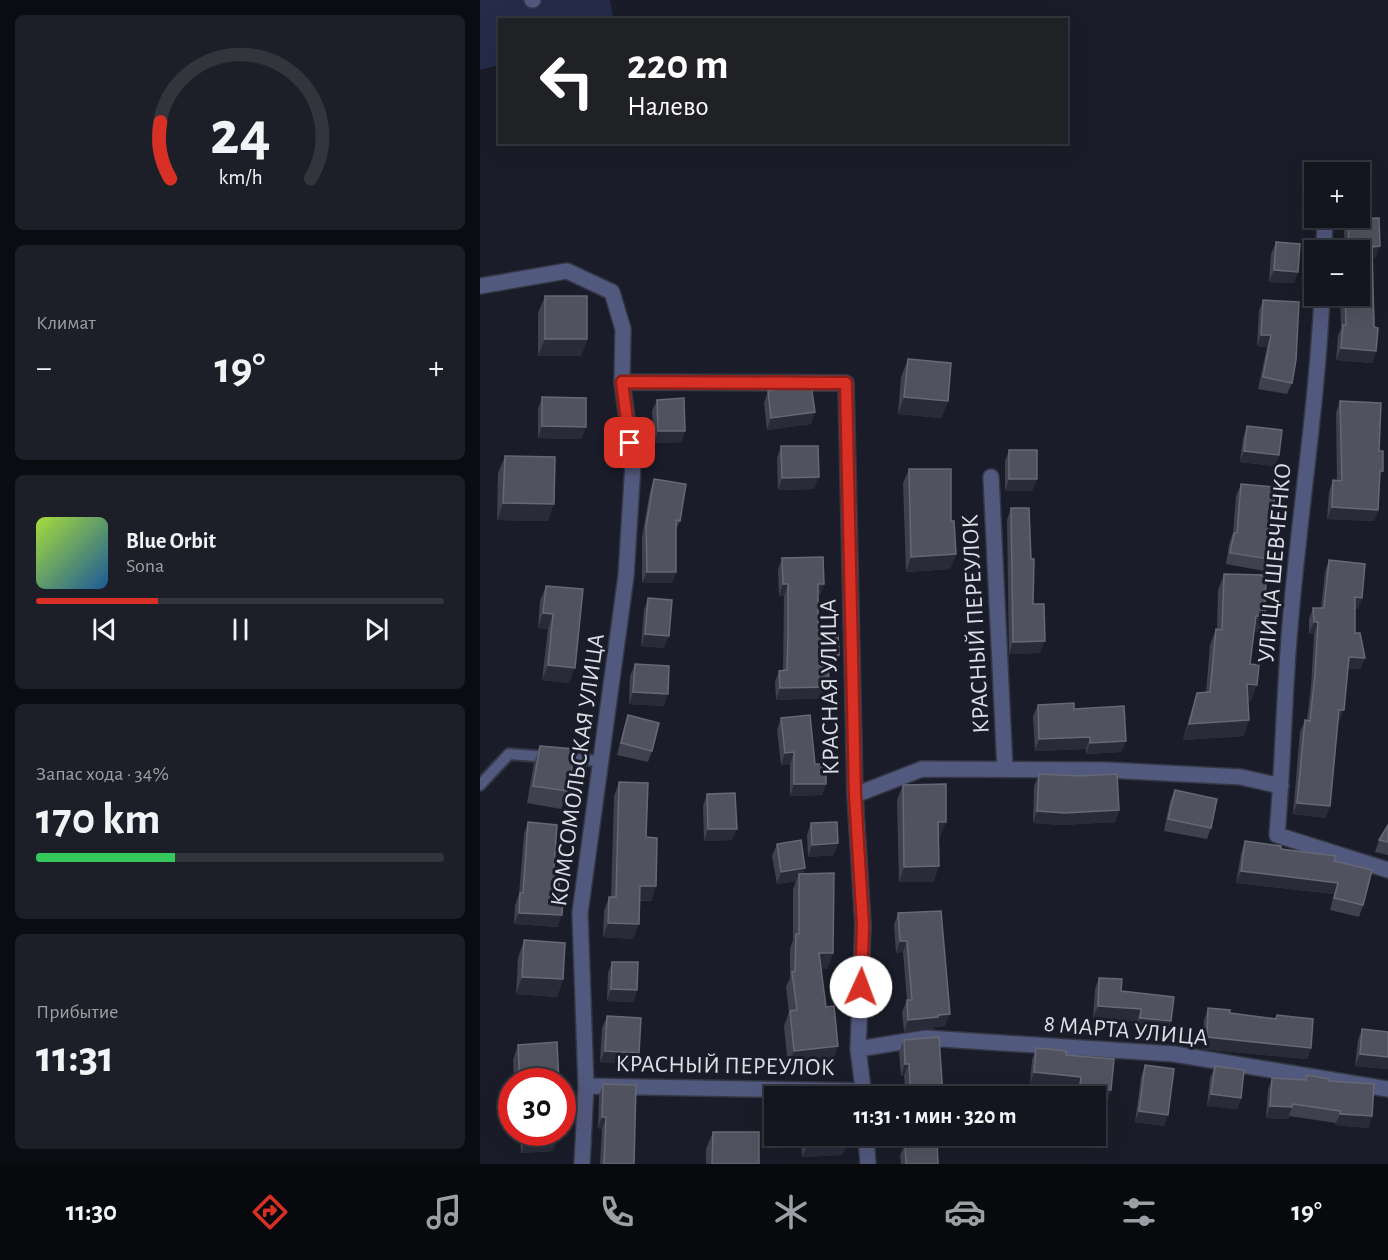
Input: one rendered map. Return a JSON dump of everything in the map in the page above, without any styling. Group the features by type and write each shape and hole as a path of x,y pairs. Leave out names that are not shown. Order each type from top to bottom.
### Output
{"street":[{"name":"КОМСОМОЛЬСКАЯ УЛИЦА","path":"480,286 567,271 612,292 623,329 622,382 633,475 626,576 580,914 586,1086 582,1164"},
{"name":"УЛИЦА ШЕВЧЕНКО","path":"1322,306 1320,348 1307,450 1290,627 1277,835 1388,870"},
{"name":"КРАСНАЯ УЛИЦА","path":"622,382 846,383 855,795 863,925 858,1050 863,1086"},
{"name":"КРАСНЫЙ ПЕРЕУЛОК","path":"991,477 1005,770"},
{"name":"КРАСНЫЙ ПЕРЕУЛОК","path":"855,795 921,769 1107,770 1241,777 1281,786"},
{"name":"8 МАРТА УЛИЦА","path":"858,1050 926,1038 1173,1054 1388,1089"},
{"name":"КРАСНЫЙ ПЕРЕУЛОК","path":"586,1086 764,1091"},
{"path":"867,1146 868,1164"}],"lane":[{"path":"480,785 509,754 601,760"}],"shaded area":[{"path":"480,0 610,0 613,18 498,18 498,65 480,70"}],"building":[{"path":"1370,218 1379,218 1380,246 1372,247 1374,327 1378,328 1376,351 1341,348 1343,325 1346,325 1345,306 1370,306 1370,240 1349,240 1348,228 1370,228"},
{"path":"1276,242 1300,244 1298,272 1274,270"},
{"path":"545,296 587,296 587,339 545,339"},
{"path":"1263,300 1299,302 1296,360 1292,383 1263,377 1271,335 1261,335"},
{"path":"908,359 951,363 948,401 904,397"},
{"path":"811,385 815,412 771,418 768,391"},
{"path":"542,397 586,398 586,427 542,426"},
{"path":"684,398 685,431 658,431 657,400"},
{"path":"1340,401 1381,403 1379,451 1383,451 1383,471 1380,471 1378,510 1332,507 1333,480 1342,481"},
{"path":"1247,426 1282,430 1279,455 1244,451"},
{"path":"781,446 818,446 819,477 782,478"},
{"path":"1009,450 1037,450 1037,479 1009,479"},
{"path":"505,456 555,457 554,504 503,503"},
{"path":"909,469 951,469 951,521 954,521 956,554 911,557"},
{"path":"654,479 686,484 680,521 676,520 676,572 647,572 646,526"},
{"path":"1241,484 1275,487 1269,559 1230,553 1234,533 1237,533"},
{"path":"1011,508 1029,508 1031,559 1034,559 1033,604 1044,604 1045,641 1013,642"},
{"path":"823,557 824,584 818,584 818,634 838,633 839,655 828,656 829,687 780,688 779,671 787,670 788,633 788,584 783,584 782,558"},
{"path":"1329,560 1365,564 1362,598 1355,597 1355,633 1360,633 1365,658 1349,657 1344,710 1339,710 1330,806 1297,803 1305,720 1310,721 1315,674 1318,622 1314,622 1313,608 1324,608"},
{"path":"1224,574 1266,575 1265,616 1256,616 1250,664 1259,665 1257,685 1247,684 1249,720 1189,724 1197,693 1210,692 1216,629 1222,630"},
{"path":"546,586 583,589 575,668 548,665 553,614 543,613"},
{"path":"648,598 672,600 669,636 645,634"},
{"path":"635,664 669,666 668,694 633,692"},
{"path":"1074,703 1074,709 1124,706 1126,741 1090,743 1090,737 1039,739 1038,705"},
{"path":"628,715 659,723 652,751 621,743"},
{"path":"810,715 815,764 826,764 826,784 794,784 794,752 785,753 781,718"},
{"path":"540,746 575,749 568,791 533,786"},
{"path":"1039,774 1080,776 1117,774 1119,810 1065,813 1037,811"},
{"path":"619,782 648,783 646,837 657,838 656,886 640,886 639,924 608,923 609,897 616,897"},
{"path":"946,784 946,822 938,822 939,866 904,867 903,785"},
{"path":"1175,790 1217,799 1211,828 1168,819"},
{"path":"735,793 737,829 708,829 707,794"},
{"path":"528,822 557,825 554,868 560,868 559,895 563,896 562,915 519,913 520,893 523,893"},
{"path":"837,822 838,843 812,845 811,823"},
{"path":"1388,825 1388,842 1379,840"},
{"path":"801,840 805,868 781,872 777,844"},
{"path":"1245,841 1281,846 1281,849 1336,856 1334,861 1372,870 1363,905 1334,898 1338,883 1241,871"},
{"path":"834,873 833,953 819,953 826,1007 834,1006 838,1046 794,1051 790,1011 797,1010 792,972 795,971 796,934 799,934 799,874"},
{"path":"941,911 950,1014 908,1020 907,1000 912,1000 907,941 900,941 898,913"},
{"path":"524,940 565,943 563,979 522,977"},
{"path":"612,962 638,962 637,990 611,989"},
{"path":"1099,978 1122,979 1121,991 1174,997 1171,1021 1140,1018 1141,1009 1098,1006"},
{"path":"1208,1008 1276,1019 1277,1015 1313,1019 1311,1048 1207,1037"},
{"path":"607,1016 641,1018 639,1053 605,1051"},
{"path":"1362,1029 1388,1032 1388,1057 1360,1054"},
{"path":"939,1037 942,1086 910,1086 909,1064 905,1064 904,1040"},
{"path":"557,1042 558,1068 519,1068 518,1045"},
{"path":"1036,1048 1066,1051 1066,1055 1114,1059 1111,1090 1106,1090 1106,1086 1080,1086 1081,1077 1034,1072"},
{"path":"1145,1065 1174,1069 1168,1115 1139,1111"},
{"path":"1215,1066 1244,1070 1241,1098 1211,1094"},
{"path":"1307,1075 1329,1079 1329,1081 1374,1084 1372,1116 1340,1114 1340,1111 1293,1104 1292,1107 1270,1106 1272,1078 1306,1080"},
{"path":"603,1084 636,1085 634,1164 604,1164 606,1117 602,1117"},
{"path":"713,1132 759,1132 759,1164 712,1164"},
{"path":"905,1146 937,1146 938,1164 906,1164"}],"route":[{"path":"630,443 622,382 846,383 855,795 863,925 861,987"}]}
